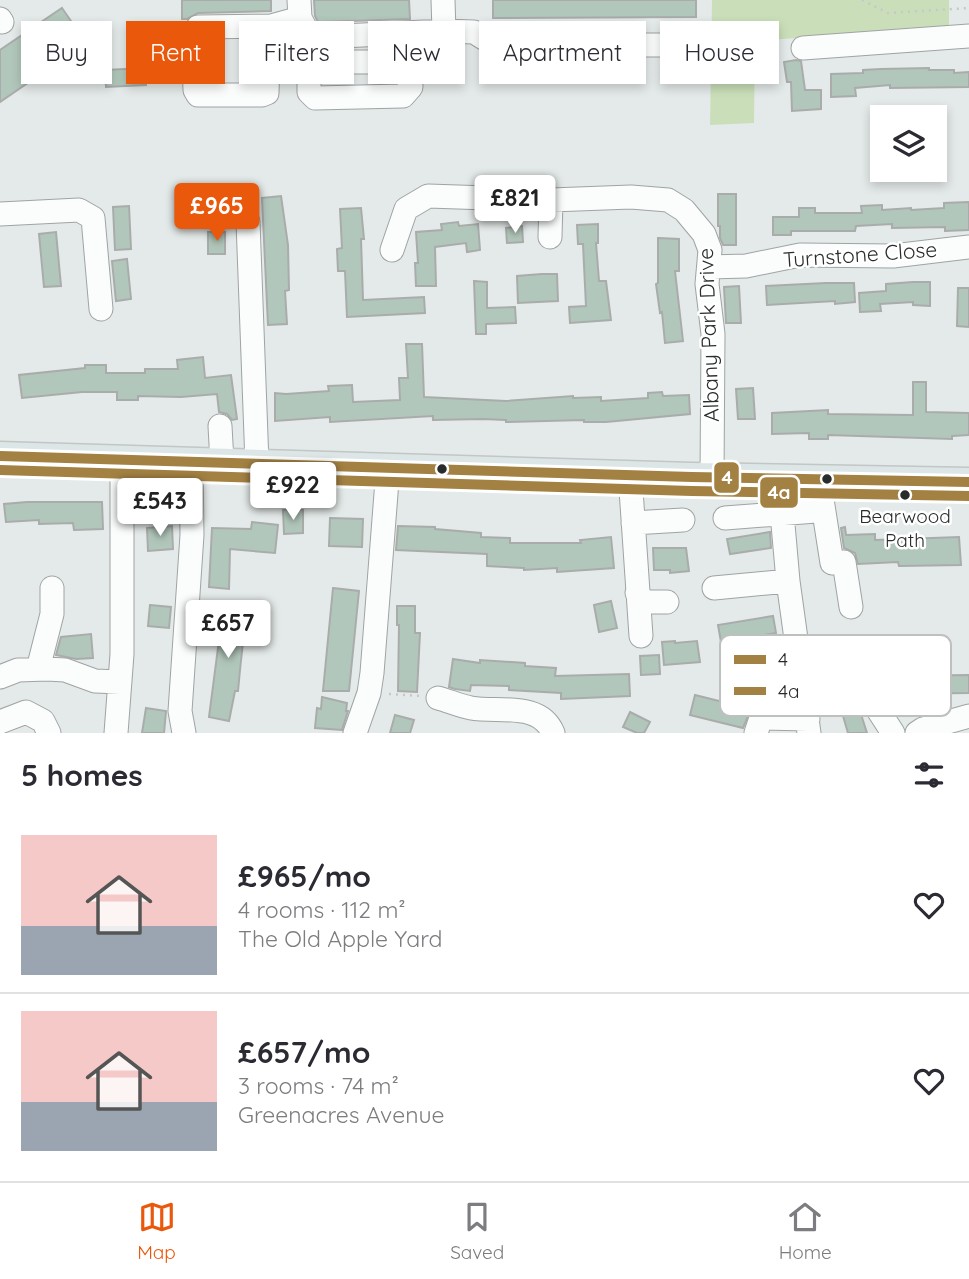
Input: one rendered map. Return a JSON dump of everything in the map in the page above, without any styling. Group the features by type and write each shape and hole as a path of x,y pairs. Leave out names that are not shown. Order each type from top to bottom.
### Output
{"main road":[{"path":"0,456 712,478 969,482"}],"street":[{"path":"443,0 444,21"},
{"path":"303,18 323,37 368,35"},
{"path":"465,32 474,32 495,45 659,46"},
{"path":"803,48 969,36"},
{"name":"Albany Park Drive","path":"392,250 406,209 428,196 551,200 631,197 668,200 684,210 704,234 710,250 708,299 713,334 712,478"},
{"path":"550,237 551,200"},
{"path":"0,215 79,210 93,218 102,309"},
{"path":"248,222 257,463"},
{"name":"Turnstone Close","path":"709,267 746,266 800,255 893,256 969,247"},
{"path":"220,426 222,462"},
{"path":"116,733 122,654 122,459"},
{"path":"184,733 180,711 192,535 191,461"},
{"path":"355,733 369,692 388,468"},
{"path":"630,475 640,636"},
{"path":"779,479 795,635"},
{"path":"819,480 832,563 845,562 851,607"},
{"path":"725,518 816,511"},
{"path":"633,523 683,520"},
{"path":"714,588 788,581"},
{"path":"38,669 52,614 52,588"},
{"path":"637,593 645,602 667,602"},
{"path":"0,677 18,670 65,670 95,681 120,682"},
{"path":"438,698 472,708 538,715 550,726 552,733"},
{"path":"0,722 26,712 43,721 49,733"},
{"path":"881,716 892,733"},
{"path":"917,733 969,716"},
{"path":"758,725 808,726"}],"path":[{"path":"862,0 888,13 969,8"},
{"path":"369,692 438,698"}],"green space":[{"path":"712,0 949,0 949,27 779,39 779,21 712,21"},
{"path":"711,84 754,84 754,123 710,125"}],"building":[{"path":"182,0 271,0 271,11 198,13 182,19"},
{"path":"314,0 409,0 410,19 318,21"},
{"path":"493,0 696,0 696,17 493,18"},
{"path":"62,8 71,21 43,21"},
{"path":"21,36 21,84 26,84 0,102 0,50"},
{"path":"801,61 805,90 821,90 821,109 792,111 791,82 787,82 784,62"},
{"path":"929,68 954,70 954,73 969,72 969,87 890,88 890,85 855,88 856,96 831,97 831,74"},
{"path":"126,69 126,84 146,85 106,87 106,84 112,84 112,70"},
{"path":"718,194 736,194 736,245 723,245 720,238"},
{"path":"281,196 288,245 289,290 285,291 287,324 268,325 262,198"},
{"path":"969,202 969,230 945,231 945,227 892,228 892,224 856,226 855,231 791,231 791,235 773,235 773,217 799,217 799,208 815,208 815,213 862,213 861,206 882,205 882,210 911,210 944,208 944,203"},
{"path":"129,206 131,249 115,250 113,207"},
{"path":"361,208 364,239 361,239 363,300 424,297 425,313 347,317 345,271 338,271 337,249 342,248 340,209"},
{"path":"458,222 459,226 478,224 480,250 467,252 466,243 435,247 436,286 416,286 416,232 442,230 441,224"},
{"path":"598,224 596,243 599,281 606,281 611,320 570,323 569,307 586,306 583,244 578,244 577,225"},
{"path":"522,226 523,242 507,243 506,228"},
{"path":"56,232 61,286 44,287 39,234"},
{"path":"208,232 225,232 225,254 208,254"},
{"path":"658,238 679,239 679,271 675,271 683,341 665,343 656,284"},
{"path":"127,259 131,299 116,301 112,261"},
{"path":"557,274 558,301 518,303 517,276"},
{"path":"474,281 487,282 487,308 515,307 516,323 486,324 486,334 476,334"},
{"path":"930,282 930,306 913,305 913,302 880,304 881,311 860,312 859,293 886,291 886,284"},
{"path":"854,283 855,302 767,305 766,286"},
{"path":"739,286 741,323 726,323 724,287"},
{"path":"958,288 969,288 969,327 957,326"},
{"path":"406,344 422,344 424,397 506,401 573,396 601,397 601,401 648,398 648,393 662,392 663,396 689,395 690,414 606,422 433,420 433,416 330,422 330,417 275,421 275,393 329,391 328,386 352,385 353,402 400,400 399,378 408,378"},
{"path":"203,357 205,378 231,375 237,419 232,420 227,414 219,412 217,394 138,396 138,400 117,400 117,392 82,392 22,398 19,375 85,368 85,365 106,365 106,373 145,373 145,369 178,369 177,360"},
{"path":"913,382 926,382 926,412 969,413 969,435 952,436 952,439 828,435 828,439 809,439 809,433 772,434 772,413 828,410 828,414 913,415"},
{"path":"753,388 755,419 738,419 736,389"},
{"path":"102,502 103,529 74,530 73,523 39,524 39,520 6,522 4,504"},
{"path":"283,510 303,510 303,533 284,534"},
{"path":"330,518 363,519 362,547 329,546"},
{"path":"252,522 278,525 275,553 230,549 229,589 209,587 212,528 251,529"},
{"path":"172,526 173,549 148,551 147,528"},
{"path":"398,526 435,527 481,533 481,537 510,538 510,543 581,543 580,540 611,537 614,568 557,572 557,568 524,570 487,566 487,554 396,550"},
{"path":"845,527 846,535 875,534 875,540 959,537 961,565 899,566 898,562 858,564 855,553 844,548 841,528"},
{"path":"770,532 771,548 730,554 727,539"},
{"path":"653,548 686,548 689,571 670,573 670,570 654,570"},
{"path":"333,588 359,591 349,691 323,691"},
{"path":"220,601 242,601 244,633 238,691 235,691 229,721 209,717 221,625"},
{"path":"611,601 617,628 599,632 594,605"},
{"path":"150,605 171,607 169,628 148,626"},
{"path":"397,606 415,606 415,633 420,633 417,692 398,691"},
{"path":"773,616 776,633 720,636 718,625"},
{"path":"91,634 93,658 76,659 56,655 61,637"},
{"path":"697,641 700,662 664,665 662,642"},
{"path":"659,655 660,674 641,675 640,656"},
{"path":"453,659 480,663 480,660 525,663 525,666 556,668 555,676 629,674 630,696 561,699 561,693 509,690 509,686 471,685 470,691 455,689 449,687"},
{"path":"951,675 969,675 969,693 951,693"},
{"path":"695,695 720,701 720,716 748,716 743,728 690,715"},
{"path":"322,697 347,703 348,711 342,730 315,728 317,708 321,709"},
{"path":"146,708 166,711 164,733 142,733"},
{"path":"630,712 650,722 644,733 623,727"},
{"path":"395,715 414,720 410,733 390,733"},
{"path":"843,716 862,716 867,733 848,733"}],"transit line":[{"name":"4","path":"0,456 692,477 969,482"},
{"name":"4a","path":"0,470 692,491 969,496"}],"place":[{"name":"Bearwood Path","path":"905,495"}]}
